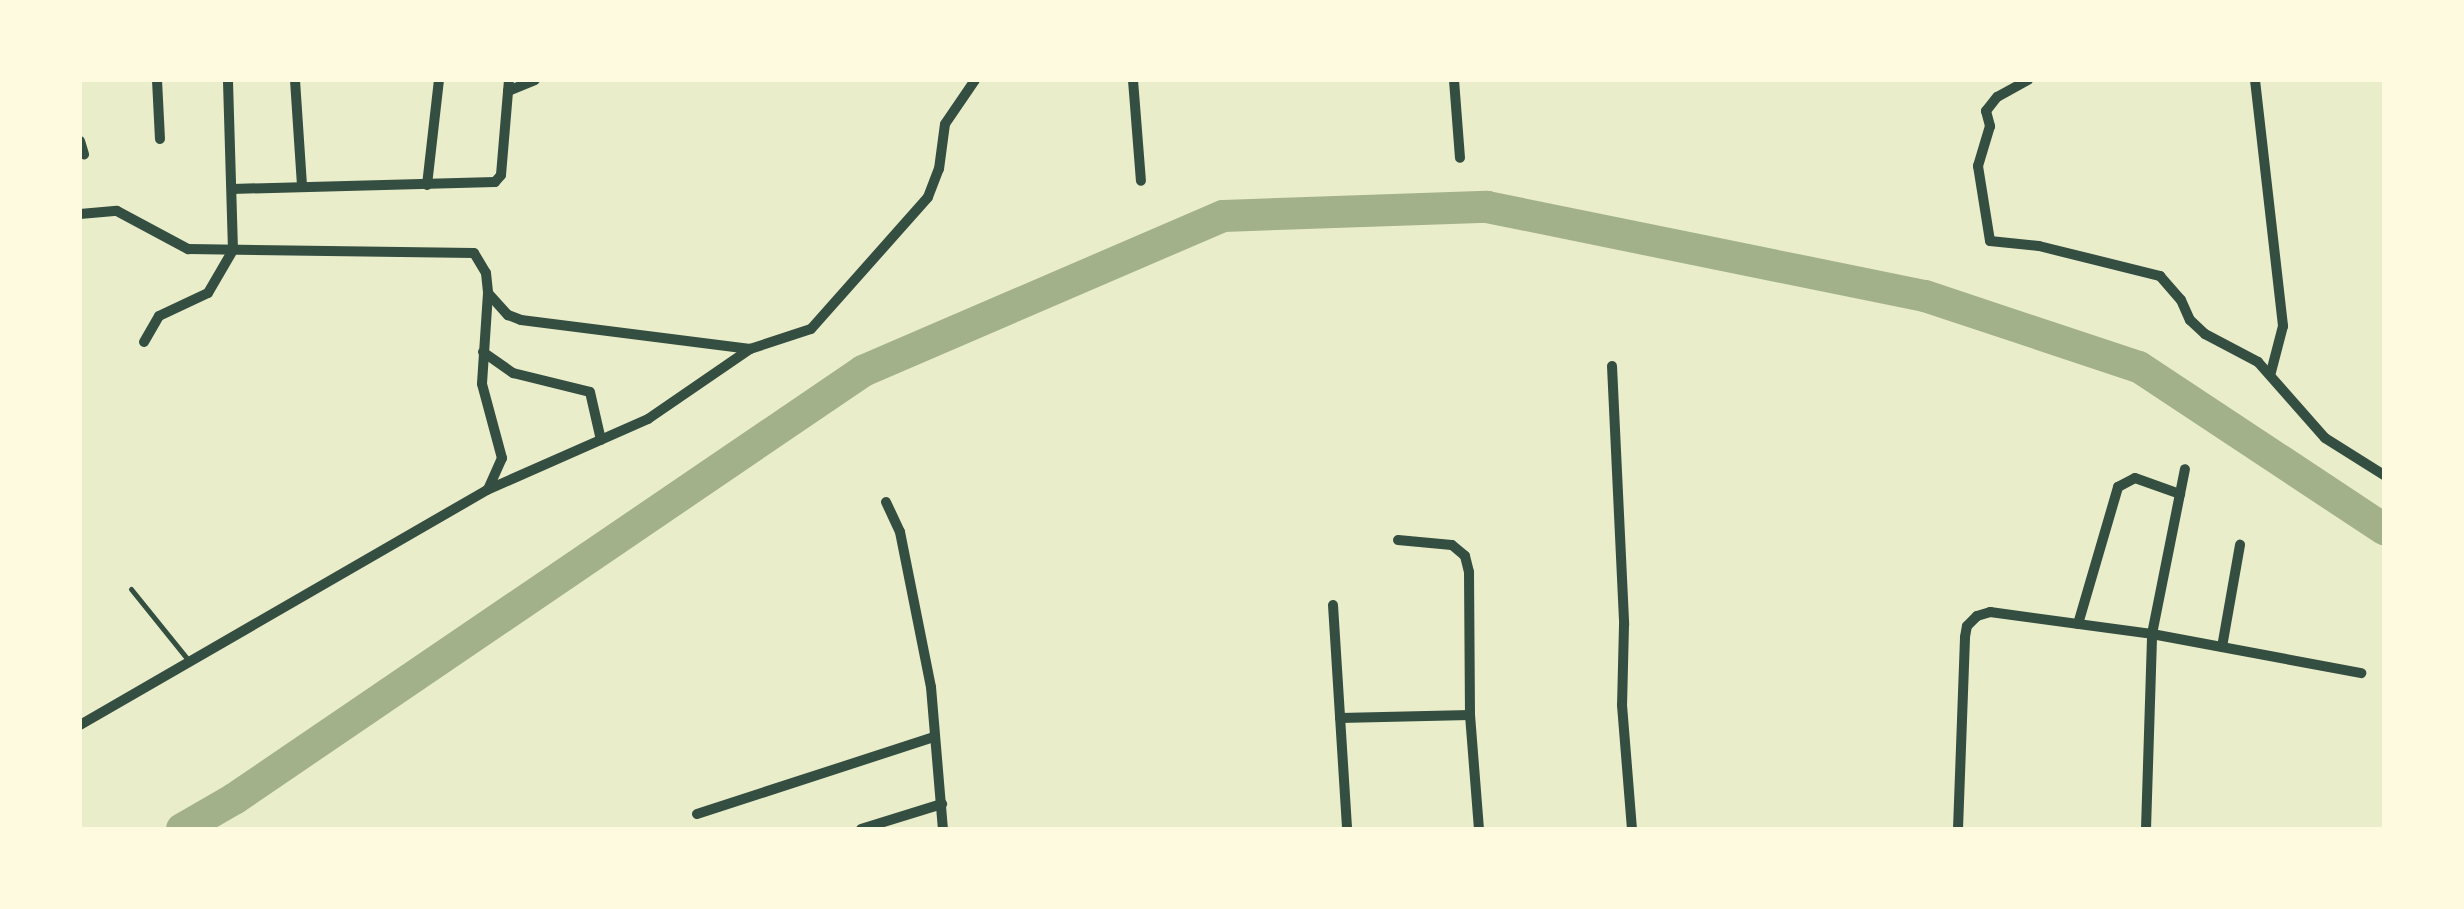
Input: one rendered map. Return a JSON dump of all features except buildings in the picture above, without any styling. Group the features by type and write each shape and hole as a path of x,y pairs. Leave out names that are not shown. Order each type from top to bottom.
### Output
{"street":[{"path":"157,80 160,139"},
{"path":"144,342 159,316 208,293 233,250 228,80"},
{"path":"295,80 302,186"},
{"path":"427,186 439,80"},
{"path":"232,189 495,182 500,175 508,86 534,80"},
{"path":"80,725 487,490 675,403 750,349 811,329 867,260 908,224 928,196 939,169 944,124 975,80"},
{"path":"1133,80 1141,180"},
{"path":"1454,80 1460,158"},
{"path":"2028,80 1996,97 1986,112 1990,126 1978,166 1990,241 2039,246 2149,270 2172,288 2190,320 2205,334 2271,372 2302,416 2325,438 2384,476"},
{"path":"2254,80 2283,326 2271,372"},
{"path":"80,141 84,154"},
{"path":"80,214 117,211 188,249 466,251 480,258 488,293 482,384 502,458 500,472 487,490"},
{"path":"488,293 508,315 520,320 750,349"},
{"path":"483,352 512,374 590,392 601,440"},
{"path":"1612,366 1624,625 1622,705 1632,829"},
{"path":"2146,829 2152,634 2184,468"},
{"path":"2078,624 2118,488 2136,478 2180,494"},
{"path":"886,502 900,532 931,687 943,829"},
{"path":"1398,540 1452,545 1464,556 1469,572 1470,715 1479,829"},
{"path":"2222,647 2240,545"},
{"path":"1333,605 1347,829"},
{"path":"1958,829 1967,626 1990,612 2152,634 2361,673"},
{"path":"1340,718 1470,715"},
{"path":"697,814 934,736"},
{"path":"860,829 942,804"}],"lane":[{"path":"131,589 188,661"}],"waterway":[{"path":"182,829 234,799 863,371 1223,216 1487,207 1925,296 2139,367 2384,529"}]}
